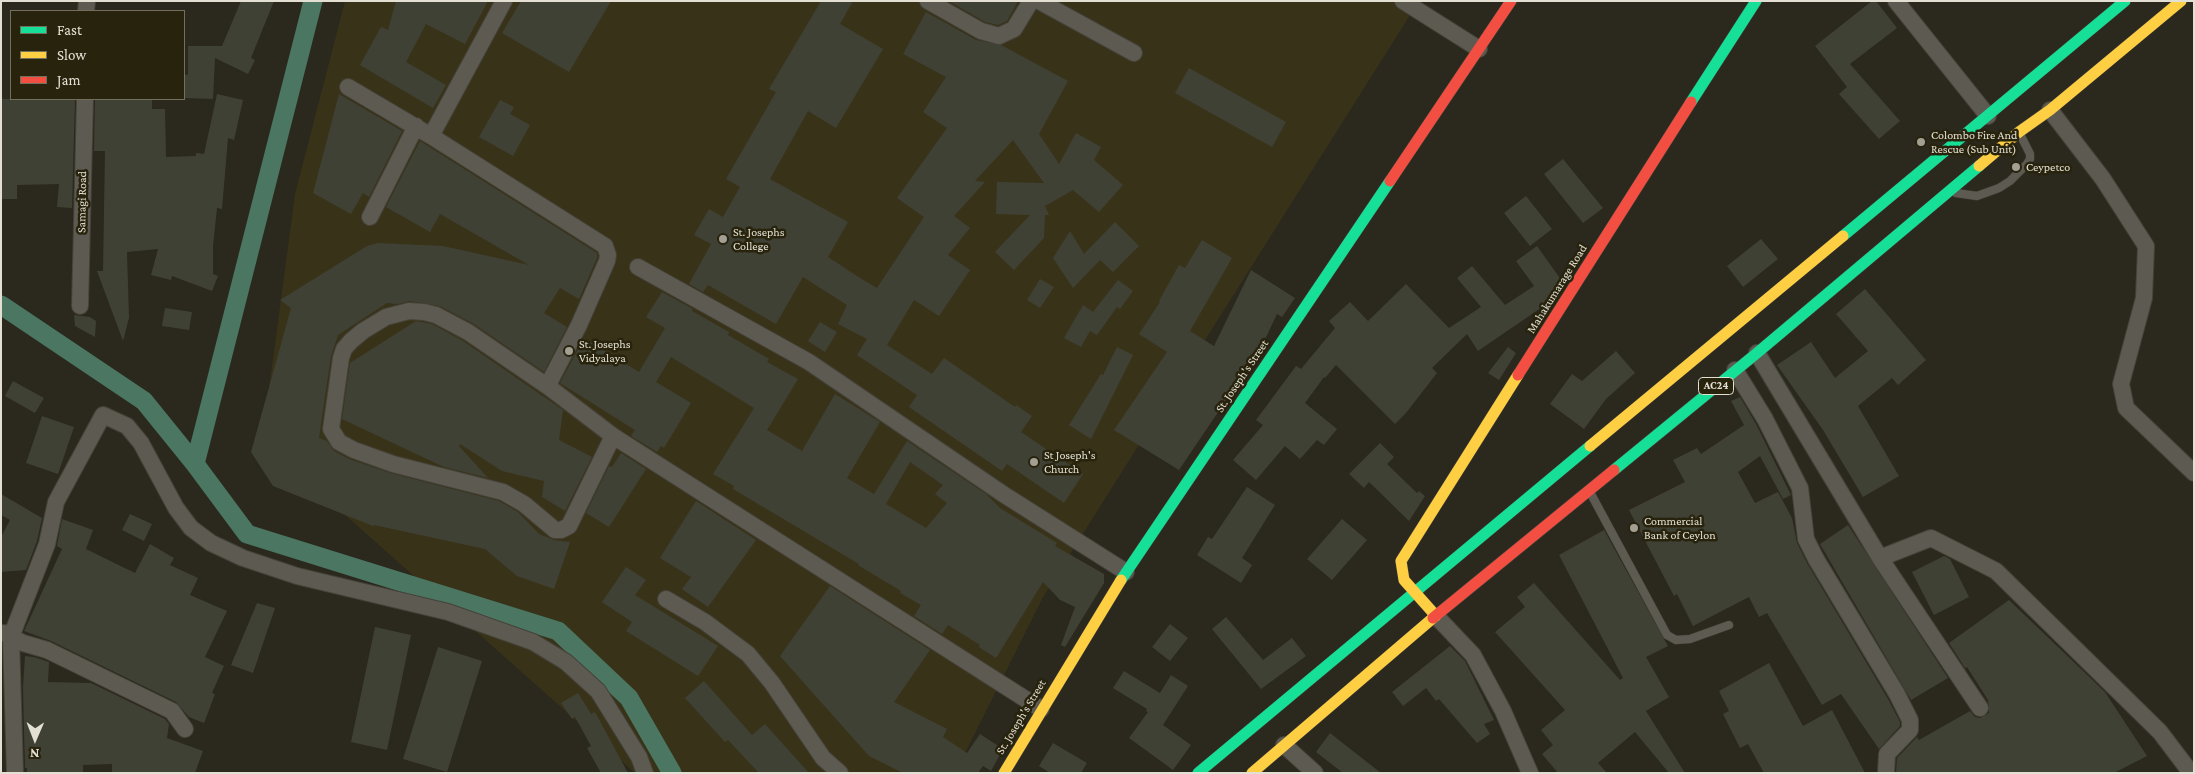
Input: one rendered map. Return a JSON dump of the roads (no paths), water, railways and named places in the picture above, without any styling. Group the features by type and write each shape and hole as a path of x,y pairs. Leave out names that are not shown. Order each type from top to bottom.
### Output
{"main road":[{"name":"St. Joseph's Street","path":"1004,773 1041,709 1126,572 1511,1"},
{"name":"Mahakumarage Road","path":"1436,616 1404,580 1401,561 1405,552 1756,1"},
{"name":"AC24","path":"1198,773 2125,1"},
{"name":"AC24","path":"1252,773 1436,616 1757,353 2019,132 2050,110 2181,1"}],"street":[{"path":"431,136 504,1"},
{"path":"935,3 981,32 999,36 1014,29 1030,1"},
{"path":"1039,1 1134,53"},
{"path":"1403,1 1479,49"},
{"path":"1896,1 1988,116"},
{"path":"348,86 416,126 605,246 608,255 607,262 579,324 550,381 550,388"},
{"name":"Samagi Road","path":"80,306 84,100"},
{"path":"2050,110 2103,179 2146,246 2144,298 2121,384 2126,408 2194,473"},
{"path":"370,216 416,126"},
{"path":"638,267 809,362 1003,494 1126,572"},
{"path":"613,436 569,526 561,530 551,527 524,504 503,492 370,457 339,442 331,429 344,349 363,331 386,318 403,312 424,312 436,315 468,332 550,388 613,436 1041,709"},
{"path":"1757,353 1880,558 1980,708"},
{"path":"1735,370 1765,419 1800,488 1806,539 1816,559 1897,694 1910,720 1910,730 1887,754 1886,773"},
{"path":"15,773 6,635 47,544 56,502 103,414 127,426 141,443 176,508 191,528 211,543 243,558 297,576 448,612 533,642 566,662 598,691 631,743 645,773"},
{"path":"1880,558 1931,538 1996,572 2160,732 2184,770"},
{"path":"666,599 705,622 748,654 772,683 823,758 840,773"},
{"path":"1436,616 1473,655 1503,711 1530,773"},
{"path":"6,635 23,643 47,650 172,711 185,729"},
{"path":"1284,745 1315,773"}],"lane":[{"path":"1949,191 1977,196 1999,188 2010,181 2030,159 2030,154 2019,132"},
{"path":"1589,490 1668,635 1676,640 1690,639 1729,626"}],"waterway":[{"path":"313,1 195,464 247,534 558,631 629,698 672,773"},
{"path":"1,305 144,401 195,464"}],"place":[{"name":"Colombo Fire And Rescue (Sub Unit)","path":"1921,142"},
{"name":"Ceypetco","path":"2016,167"},
{"name":"St. Josephs College","path":"723,239"},
{"name":"St. Josephs Vidyalaya","path":"569,351"},
{"name":"St Joseph's Church","path":"1034,462"},
{"name":"Commercial Bank of Ceylon","path":"1634,528"}]}
